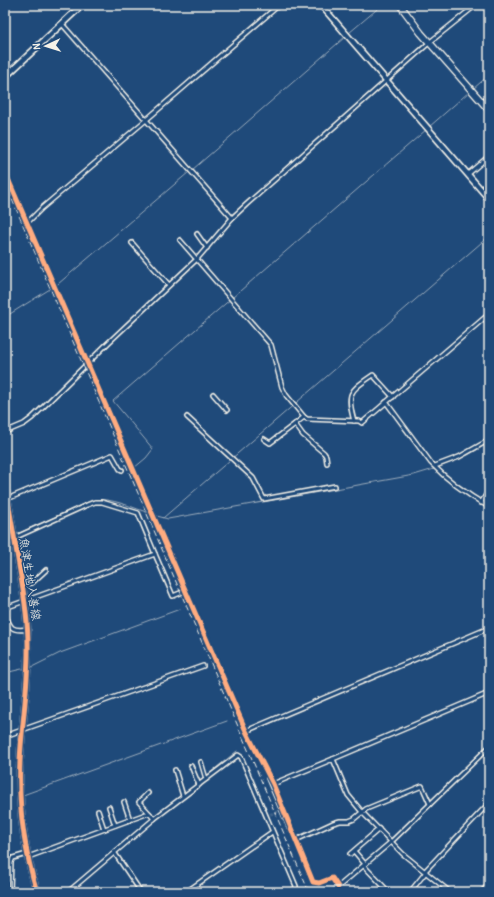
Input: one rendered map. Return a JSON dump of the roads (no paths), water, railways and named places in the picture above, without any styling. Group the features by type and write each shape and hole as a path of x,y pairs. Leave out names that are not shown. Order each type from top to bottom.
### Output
{"highway":[{"path":"400,5 489,110"}],"main road":[{"name":"魚津生地入善線","path":"5,484 25,600 28,629 28,668 22,730 20,791 27,856 37,892"}],"street":[{"path":"5,78 82,5"},
{"path":"27,223 42,208 279,5"},
{"path":"321,5 386,82 489,199"},
{"path":"5,432 24,424 32,418 86,363 197,259 232,218 430,42 476,5"},
{"path":"62,24 232,218"},
{"path":"468,174 489,156"},
{"path":"5,172 86,363 246,731 273,784 313,882 319,883 332,878 338,887"},
{"path":"197,234 207,248"},
{"path":"180,240 270,345 282,386 286,394 307,419 359,421 362,423 489,314"},
{"path":"132,244 169,285"},
{"path":"354,421 350,407 350,398 353,390 373,375 393,396"},
{"path":"213,394 227,410"},
{"path":"386,402 434,466 460,489 489,507"},
{"path":"187,417 253,478 264,499 335,486"},
{"path":"264,439 270,443 304,417"},
{"path":"295,424 302,435 324,454 327,463"},
{"path":"434,466 459,456 489,440"},
{"path":"7,499 112,455 122,470"},
{"path":"482,503 489,490"},
{"path":"14,538 87,505 95,502 102,502 138,514 173,596 185,591"},
{"path":"5,534 13,532"},
{"path":"5,608 155,554"},
{"path":"22,584 32,582 46,570"},
{"path":"5,613 14,630 19,631 28,629"},
{"path":"246,731 489,628"},
{"path":"5,736 203,666"},
{"path":"273,784 489,693"},
{"path":"334,892 391,842 489,747"},
{"path":"68,892 154,819 238,755 241,757 296,886 296,888 291,892"},
{"path":"333,760 348,795 362,812 403,854 450,892"},
{"path":"201,762 206,779"},
{"path":"192,766 199,785"},
{"path":"175,770 184,796"},
{"path":"268,773 267,776 280,811 292,830"},
{"path":"296,840 333,823 354,819 366,809 422,786 430,804"},
{"path":"148,793 139,802 154,819"},
{"path":"124,802 130,820"},
{"path":"410,892 425,871 489,803"},
{"path":"109,807 115,825"},
{"path":"98,811 104,829"},
{"path":"5,865 11,862 13,858 27,856 150,814"},
{"path":"350,854 379,829"},
{"path":"186,892 272,832"},
{"path":"354,851 390,892"},
{"path":"114,852 141,892"},
{"path":"10,892 11,862"},
{"path":"481,892 489,885"}],"waterway":[{"path":"349,33 382,5"},
{"path":"192,170 345,37"},
{"path":"473,89 489,75"},
{"path":"429,127 469,92"},
{"path":"157,516 134,468 146,458 153,449 113,401 427,129"},
{"path":"5,317 58,284 189,172"},
{"path":"163,518 489,236"},
{"path":"437,468 468,455 489,443"},
{"path":"157,516 168,519 414,475 434,469"},
{"path":"15,535 92,500 107,500 152,514"},
{"path":"5,537 12,535"},
{"path":"30,668 60,653 180,609"},
{"path":"5,673 26,668"},
{"path":"23,795 227,721"},
{"path":"206,776 237,751"},
{"path":"186,792 204,778"}],"tunnel":[{"path":"266,816 279,811"}],"railway":[{"path":"5,183 309,892"}]}
